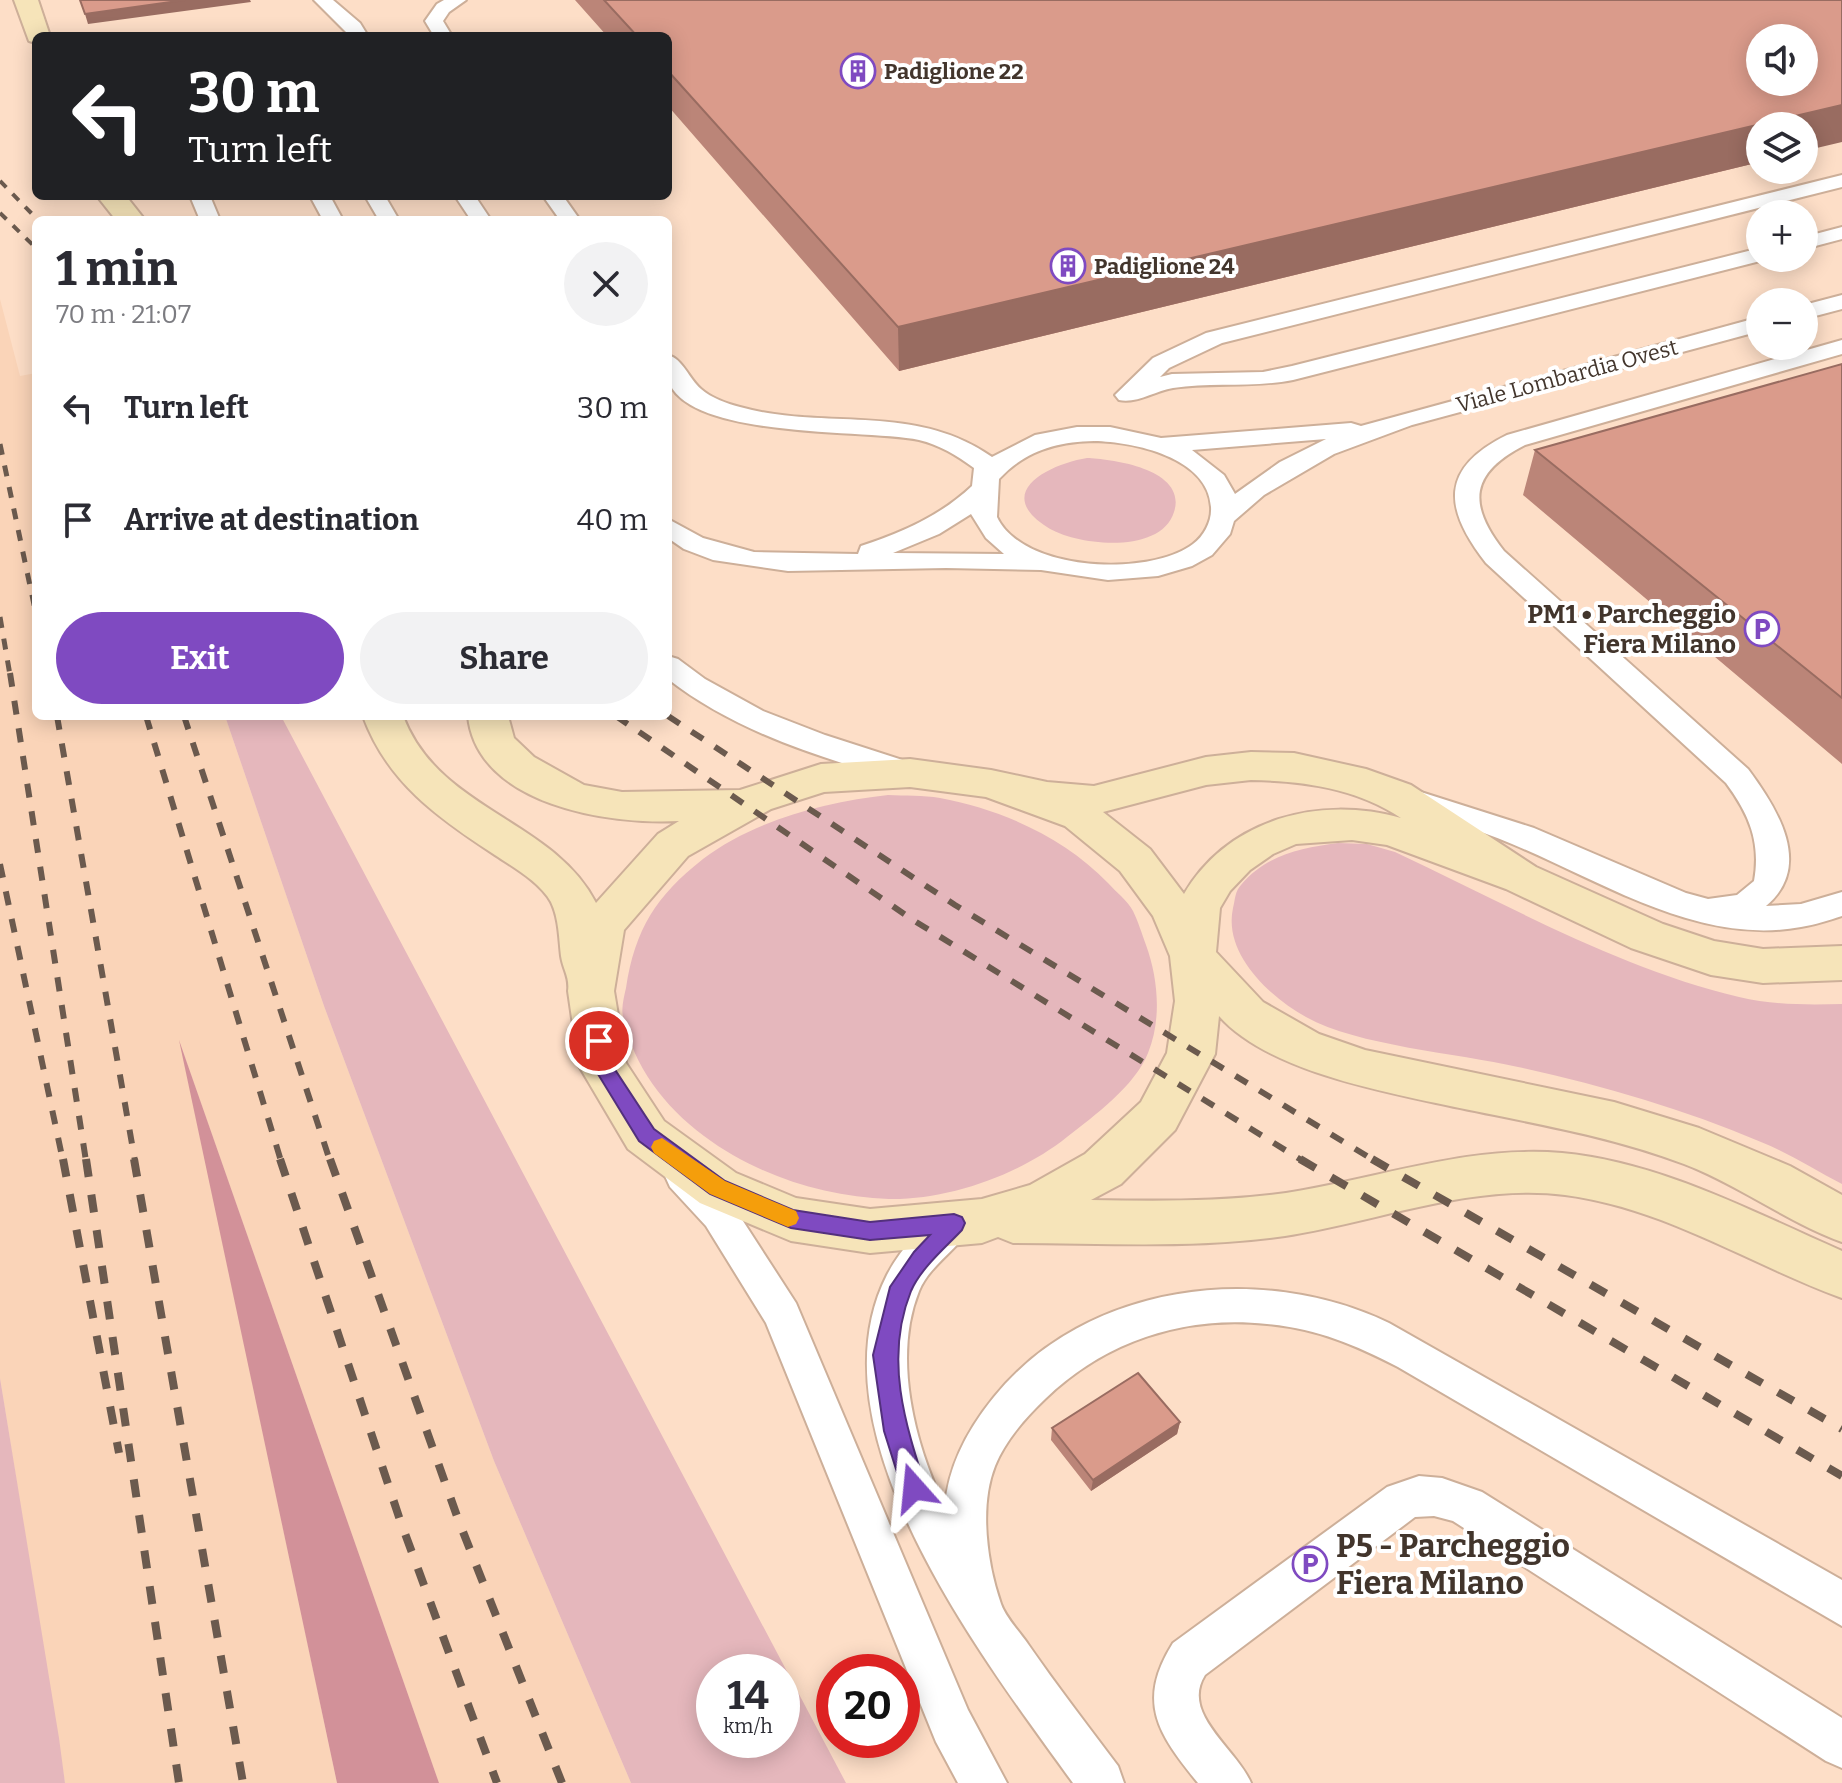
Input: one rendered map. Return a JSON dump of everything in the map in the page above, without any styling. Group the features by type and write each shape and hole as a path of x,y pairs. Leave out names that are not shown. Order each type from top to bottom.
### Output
{"street":[{"path":"26,0 37,32"},
{"path":"114,200 128,216"},
{"path":"385,720 400,751 420,777 451,805 537,863 559,882 572,901 603,1066 646,1135 718,1188 791,1219 870,1231 968,1222 1225,1221 1288,1214 1505,1174 1562,1174 1630,1188 1701,1213 1842,1275"},
{"path":"489,720 496,745 536,780 566,797 626,807 678,808 756,799"},
{"path":"591,991 602,925 673,845 756,799 821,778 910,773 991,784 1047,796 1094,800 1206,771 1280,767 1325,772 1396,795 1521,878"},
{"path":"991,784 1080,816 1135,860 1172,910 1193,956 1246,1015 1302,1047 1363,1068 1614,1122 1699,1148 1772,1181 1842,1220"},
{"path":"968,1222 1045,1201 1103,1169 1158,1116 1191,1054 1198,1001 1193,956 1198,908 1214,880 1235,859 1258,843 1290,830 1352,825 1393,831 1521,878 1647,936 1711,958 1763,966 1842,963"}],"lane":[{"path":"323,0 356,31"},
{"path":"356,31 359,0"},
{"path":"441,32 434,21 436,15 457,0"},
{"path":"672,529 691,541 749,558 796,563 991,560 1113,574 1164,567 1204,547 1216,534 1224,517 1224,499 1216,483 1202,467 1148,441 1122,423 1121,403 1161,363 1214,338 1842,181"},
{"path":"1818,239 1842,233"},
{"path":"1127,395 1153,384 1172,381 1263,379 1293,373 1746,258"},
{"path":"1818,308 1842,302"},
{"name":"Viale Lombardia Ovest","path":"1148,441 1205,444 1374,428 1746,328"},
{"path":"1704,911 1746,905 1769,886 1775,854 1773,837 1755,800 1737,776 1495,557 1478,538 1467,505 1465,487 1483,458 1516,440 1842,347"},
{"path":"672,367 698,398 730,411 763,420 900,430 941,439 978,457 986,465 986,521 1011,547 1056,566"},
{"name":"Viale Lombardia Ovest","path":"1224,517 1246,494 1279,472 1374,428"},
{"path":"842,561 944,522 965,509 999,461 1017,451 1058,437 1109,434 1148,441"},
{"path":"672,668 718,701 761,722 910,773"},
{"path":"1396,795 1521,835 1661,897 1704,911 1777,920 1816,915 1842,904"},
{"path":"646,1135 719,1215 782,1315 952,1726 984,1783"},
{"path":"968,1222 921,1258 901,1287 884,1355 896,1431 914,1488 951,1566 1101,1783"},
{"path":"982,1615 967,1539 967,1493 982,1452 999,1420 1028,1387 1067,1355 1109,1332 1151,1316 1193,1307 1239,1305 1290,1310 1364,1331 1412,1355 1842,1604"},
{"path":"1228,1783 1176,1710 1172,1694 1181,1668 1214,1640 1402,1501 1415,1495 1448,1498 1467,1506 1842,1745"}],"shaded area":[{"path":"0,299 20,376 32,374 32,720 226,720 324,1006 494,1461 631,1783 439,1783 182,1049 337,1783 65,1783 0,1378"},
{"path":"1087,458 1129,464 1159,476 1170,486 1175,497 1174,512 1166,526 1136,541 1096,542 1060,534 1031,514 1025,502 1026,491 1032,482 1057,466"},
{"path":"226,720 283,720 778,1654 696,1654 696,1758 800,1758 800,1696 816,1726 816,1758 833,1758 846,1783 631,1783 494,1461 324,1006"},
{"path":"888,795 940,798 986,810 1031,828 1072,852 1108,883 1133,911 1150,958 1157,999 1152,1040 1142,1065 1113,1100 1067,1137 1028,1162 983,1182 936,1195 889,1199 840,1194 768,1173 704,1136 676,1112 643,1069 628,1035 622,1010 635,948 650,915 672,886 703,859 745,834 791,815 840,802"},
{"path":"1338,843 1367,844 1395,852 1563,933 1694,985 1765,1002 1842,1004 1842,1184 1771,1146 1672,1109 1549,1074 1352,1035 1328,1027 1292,1008 1264,986 1242,957 1232,925 1236,896 1239,887 1251,875 1273,860 1311,847"},
{"path":"179,1040 439,1783 337,1783"},
{"path":"0,1378 59,1738 65,1783 0,1783"}],"building":[{"path":"80,0 185,0 85,14"},
{"name":"Padiglione 24","path":"604,0 1842,0 1842,105 1812,112 1746,112 1746,128 898,327 672,75 672,32 633,32"},
{"name":"PM1 • Parcheggio Fiera Milano","path":"1842,364 1842,698 1535,450"},
{"path":"1138,1373 1180,1422 1093,1480 1052,1428"}],"railway":[{"path":"0,181 34,216"},
{"path":"0,213 32,244"},
{"path":"0,444 32,595"},
{"path":"0,617 10,675"},
{"path":"10,673 86,1161"},
{"path":"672,719 955,905 1375,1161"},
{"path":"58,720 135,1161"},
{"path":"147,720 281,1161"},
{"path":"185,720 330,1161"},
{"path":"622,720 913,920 1303,1161"},
{"path":"0,864 63,1161"},
{"path":"63,1159 119,1453"},
{"path":"86,1159 179,1783"},
{"path":"134,1159 243,1783"},
{"path":"280,1159 400,1520 497,1783"},
{"path":"330,1159 458,1519 562,1783"},
{"path":"1300,1159 1842,1476"},
{"path":"1372,1159 1842,1429"}],"slow traffic":[{"path":"662,1147 718,1188 788,1218"}],"place":[{"name":"Padiglione 22","path":"858,71"},
{"name":"Padiglione 24","path":"1068,266"},
{"name":"PM1 • Parcheggio Fiera Milano","path":"1762,629"},
{"name":"P5 - Parcheggio Fiera Milano","path":"1310,1564"}],"route":[{"path":"599,1041 603,1066 646,1135 718,1188 791,1219 870,1231 954,1223 921,1258 901,1287 889,1325 884,1355 896,1431 914,1488"}]}
